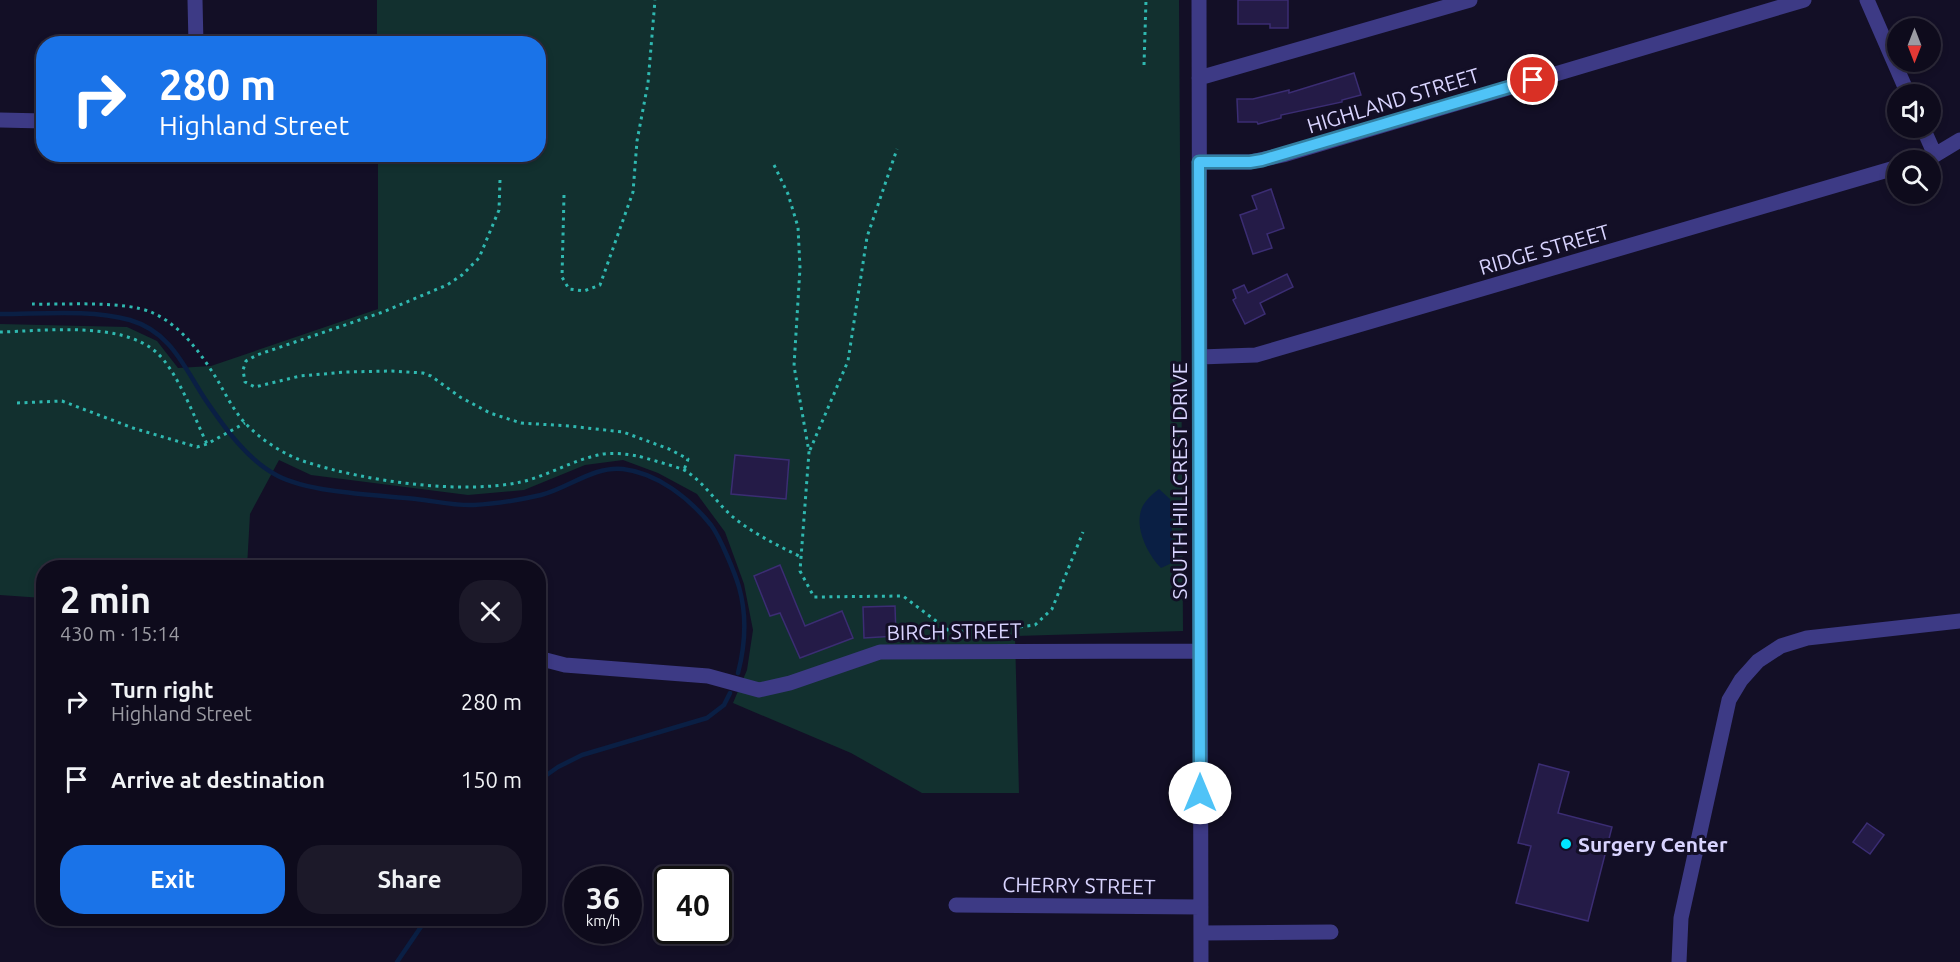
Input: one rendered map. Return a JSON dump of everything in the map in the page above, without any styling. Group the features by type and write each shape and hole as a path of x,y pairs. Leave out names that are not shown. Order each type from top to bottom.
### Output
{"street":[{"path":"195,0 196,36"},
{"name":"SOUTH HILLCREST DRIVE","path":"1199,0 1201,962"},
{"path":"1198,78 1470,0"},
{"name":"HIGHLAND STREET","path":"1199,162 1250,162 1283,155 1804,0"},
{"path":"1867,0 1904,84"},
{"path":"0,120 36,121"},
{"path":"1941,151 1960,140"},
{"name":"RIDGE STREET","path":"1200,357 1256,355 1887,170"},
{"path":"1679,962 1681,918 1688,883 1729,700 1740,680 1758,661 1781,646 1807,638 1960,621"},
{"name":"BIRCH STREET","path":"546,660 565,665 708,676 759,690 790,683 880,651 1200,651"},
{"name":"CHERRY STREET","path":"956,905 1201,907"},
{"path":"1201,933 1330,932"}],"path":[{"path":"564,195 562,277 569,290 584,291 600,285 633,192 637,141 648,83 655,0"},
{"path":"1144,65 1146,0"},
{"path":"809,452 848,361 867,237 897,149"},
{"path":"774,165 788,194 798,227 800,268 794,366 809,452 800,571 814,597 903,596 948,630 968,633 1035,625 1052,609 1083,532"},
{"path":"500,180 499,210 479,258 462,275 447,285 383,312 257,355 246,361 243,370 245,382 255,387 300,376 346,372 392,371 423,374 431,376 460,397 490,413 521,423 623,432 688,459 684,470"},
{"path":"32,304 121,305 152,312 173,325 189,340 245,423 272,445 303,461 341,472 389,480 452,487 487,487 522,481 598,455 640,457 684,470 736,520 762,538 801,557"},
{"path":"0,332 100,330 132,338 157,352 178,382 207,444"},
{"path":"17,403 62,401 133,428 197,447 218,439 245,423"}],"green space":[{"path":"377,0 1179,0 1183,631 1015,636 1019,793 922,793 851,753 733,703 747,670 753,630 744,584 725,532 697,494 658,473 623,460 585,465 524,490 468,495 311,475 279,460 250,514 247,560 36,560 36,598 0,595 0,324 127,327 157,341 178,368 211,366 378,309 378,162 546,162 546,36 377,36"}],"water":[{"path":"1159,489 1170,499 1174,562 1161,568 1145,544 1140,529 1141,511 1144,504"}],"building":[{"path":"1238,0 1288,0 1288,28 1270,28 1270,24 1238,24"},
{"path":"1354,73 1361,95 1342,100 1342,102 1281,115 1281,118 1258,124 1257,122 1238,122 1237,99 1253,99 1289,90 1289,93"},
{"path":"1271,189 1284,228 1267,234 1272,248 1253,254 1240,215 1257,209 1252,196"},
{"path":"1287,274 1293,287 1260,303 1265,314 1245,324 1233,300 1236,298 1233,290 1244,285 1248,293"},
{"path":"735,455 789,460 786,499 731,494"},
{"path":"780,565 805,626 842,611 853,638 800,658 780,613 770,616 754,576"},
{"path":"895,606 896,636 864,638 863,607"},
{"name":"Surgery Center","path":"1539,764 1569,772 1558,813 1612,827 1588,921 1516,903 1531,846 1518,843"},
{"path":"1867,823 1884,835 1870,854 1853,842"}],"waterway":[{"path":"0,314 98,314 130,320 144,326 156,333 175,352 220,421 246,452 278,476 308,486 326,490 467,505 499,503 541,495 591,474 612,469 636,471 649,476 683,497 711,525 731,564 742,598 744,619 744,641 738,673"},
{"path":"546,775 582,755 707,718 724,705 730,693"},
{"path":"397,962 422,926"}],"place":[{"name":"Surgery Center","path":"1566,844"}],"route":[{"path":"1200,793 1199,162 1250,162 1283,155 1533,80"}]}
